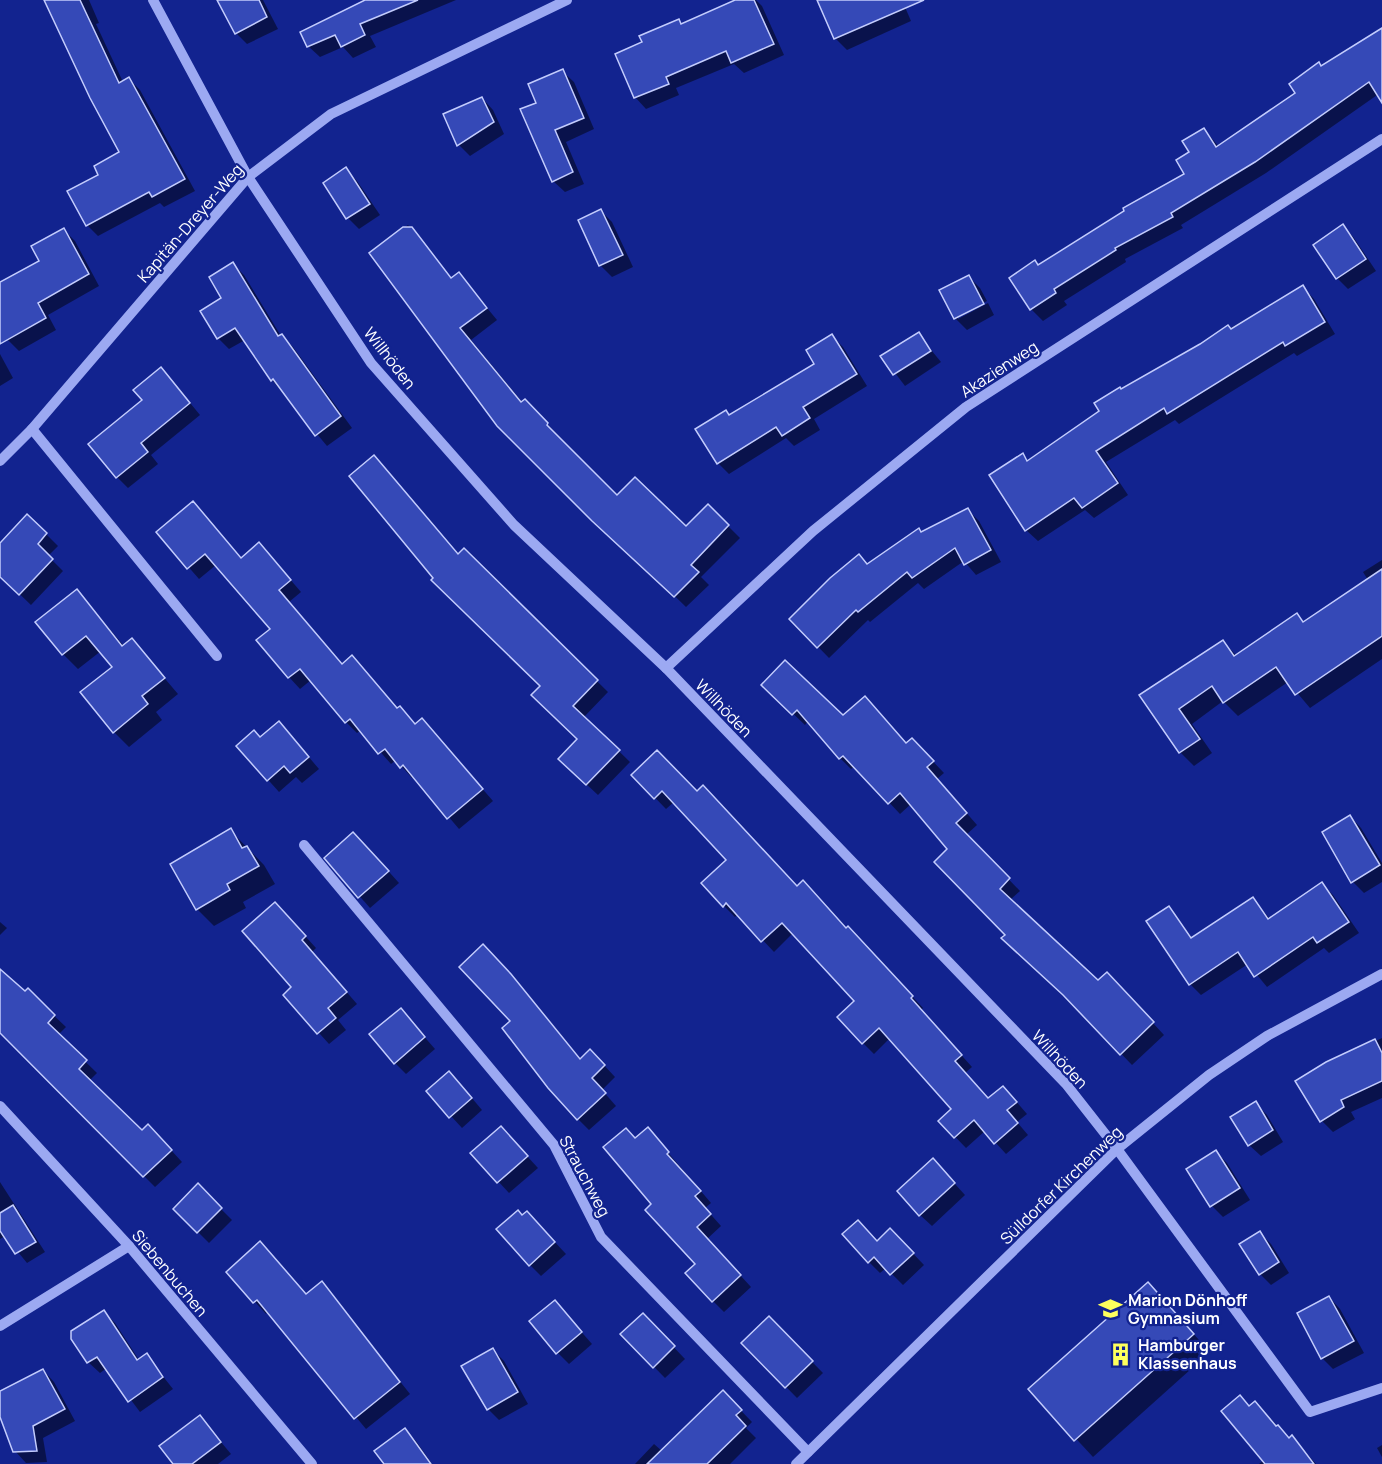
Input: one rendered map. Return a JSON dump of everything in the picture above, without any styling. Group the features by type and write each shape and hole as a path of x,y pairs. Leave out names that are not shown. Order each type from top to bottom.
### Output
{"street":[{"name":"Willhöden","path":"153,0 248,177 371,363 514,525 666,668 1066,1084 1117,1149 1310,1412 1382,1388"},
{"name":"Kapitän-Dreyer-Weg","path":"0,461 32,429 248,177 331,114 567,0"},
{"name":"Akazienweg","path":"666,668 813,531 966,407 1382,139"},
{"path":"32,429 217,656"},
{"name":"Strauchweg","path":"304,845 554,1145 601,1237 808,1452"},
{"name":"Sülldorfer Kirchenweg","path":"796,1464 1117,1149 1209,1076 1267,1036 1382,974"},
{"name":"Siebenbuchen","path":"0,1106 129,1246 312,1464"},
{"path":"0,1326 129,1246"}],"building":[{"path":"44,0 80,0 119,83 129,77 185,179 152,197 149,192 86,226 67,191 98,175 94,166 119,152 90,98"},
{"path":"217,0 259,0 267,17 235,34"},
{"path":"365,0 418,0 360,24 365,35 341,47 335,35 307,47 300,32"},
{"path":"735,0 754,0 774,44 731,63 726,51 666,77 669,84 634,98 615,54 642,42 639,36 679,19 681,24"},
{"path":"817,0 924,0 834,39"},
{"path":"1382,28 1382,103 1369,82 1255,162 1171,213 1173,217 1115,248 1116,250 1054,289 1056,293 1030,310 1009,278 1035,260 1038,265 1124,211 1123,208 1184,174 1176,160 1189,152 1182,141 1204,128 1216,147 1295,93 1289,84 1319,62 1321,66"},
{"path":"563,69 584,118 555,130 573,172 552,182 520,109 536,103 528,84"},
{"path":"482,97 494,122 457,146 443,114"},
{"path":"346,167 370,204 346,219 323,183"},
{"path":"601,209 623,255 599,266 578,220"},
{"path":"1343,224 1366,259 1336,279 1313,245"},
{"path":"403,227 412,227 451,278 459,272 487,308 460,328 521,402 525,399 548,423 547,425 617,495 635,477 686,526 708,504 729,525 691,565 699,572 674,597 592,521 497,426 369,253"},
{"path":"64,228 89,274 38,303 46,318 0,344 0,282 39,261 31,246"},
{"path":"233,262 278,336 282,334 341,416 315,436 273,379 271,381 235,328 217,339 200,311 221,298 209,277"},
{"path":"969,275 984,304 954,319 939,290"},
{"path":"1303,285 1325,322 1285,346 1283,342 1167,414 1164,408 1096,451 1118,483 1082,508 1074,498 1025,531 989,475 1023,453 1027,461 1099,411 1094,403 1200,344 1228,325 1231,329"},
{"path":"919,332 931,351 893,375 880,356"},
{"path":"832,334 857,374 803,407 810,418 782,436 776,427 717,464 695,429 726,410 729,415 814,364 806,350"},
{"path":"161,367 190,403 141,443 148,452 116,478 88,444 142,400 133,390"},
{"path":"374,455 458,554 464,548 598,680 573,706 620,750 586,785 558,759 577,739 531,695 540,686 431,580 433,578 349,476"},
{"path":"193,501 241,558 259,542 291,580 279,590 342,664 352,655 397,708 400,706 415,724 422,718 483,789 447,819 403,765 400,768 385,749 378,754 350,719 345,723 300,669 288,678 256,640 270,629 205,554 187,569 156,532"},
{"path":"968,508 991,550 964,565 955,548 912,578 907,572 858,612 856,610 817,648 789,619 830,578 859,554 867,564 919,528 921,532"},
{"path":"27,514 47,533 38,544 53,559 19,595 0,577 0,543"},
{"path":"1382,569 1382,636 1295,695 1276,667 1223,703 1212,686 1179,709 1200,739 1179,753 1139,695 1223,640 1234,656 1297,613 1303,622"},
{"path":"77,589 122,646 132,638 165,678 142,696 148,704 113,733 80,692 112,667 86,636 62,655 35,622"},
{"path":"785,660 843,715 865,696 906,743 912,738 934,761 927,767 967,813 956,823 1010,878 1000,889 1098,980 1107,972 1154,1022 1120,1055 1063,995 1001,938 1005,935 934,862 947,849 900,793 888,804 843,756 839,759 797,710 792,715 761,685"},
{"path":"279,721 309,757 290,773 284,766 267,781 236,746 254,730 260,737"},
{"path":"657,750 697,791 703,785 797,886 803,880 846,928 848,926 913,996 911,998 962,1055 955,1061 988,1098 1003,1086 1017,1102 1007,1110 1018,1123 994,1144 974,1120 954,1138 938,1121 951,1109 879,1028 862,1044 837,1017 854,1001 782,923 761,942 726,903 723,907 701,883 726,860 662,791 654,799 631,775"},
{"path":"1350,815 1380,865 1351,883 1322,832"},
{"path":"231,828 242,848 247,846 259,866 227,884 230,890 196,910 170,864"},
{"path":"353,832 389,871 358,898 324,858"},
{"path":"1322,882 1349,922 1317,943 1313,937 1254,977 1238,952 1189,985 1146,921 1169,906 1191,938 1253,897 1268,919"},
{"path":"275,902 306,936 302,940 347,992 328,1008 336,1018 317,1034 283,995 291,987 242,931"},
{"path":"483,944 511,974 580,1059 590,1049 605,1065 592,1078 606,1093 577,1120 548,1088 502,1028 510,1021 459,967"},
{"path":"0,969 25,991 28,988 55,1015 48,1023 87,1060 79,1069 142,1130 148,1124 172,1150 143,1177 0,1033"},
{"path":"401,1008 425,1037 394,1064 369,1034"},
{"path":"1375,1039 1382,1053 1382,1081 1341,1100 1344,1107 1320,1122 1295,1081 1326,1062"},
{"path":"449,1071 472,1098 449,1118 426,1091"},
{"path":"1256,1101 1273,1130 1248,1146 1230,1117"},
{"path":"501,1126 528,1156 497,1183 470,1153"},
{"path":"648,1127 669,1152 667,1154 701,1191 695,1196 711,1214 697,1227 741,1275 712,1302 685,1273 695,1264 645,1210 651,1204 603,1147 626,1128 635,1138"},
{"path":"1216,1150 1240,1188 1210,1207 1186,1169"},
{"path":"933,1158 955,1183 919,1216 897,1191"},
{"path":"198,1183 222,1208 197,1233 173,1209"},
{"path":"13,1205 36,1242 15,1254 0,1231 0,1213"},
{"path":"518,1210 522,1215 527,1211 555,1242 529,1266 496,1229"},
{"path":"858,1220 877,1241 890,1228 914,1253 890,1275 874,1257 868,1263 842,1234"},
{"path":"1260,1231 1279,1262 1259,1275 1239,1244"},
{"path":"260,1241 306,1294 322,1281 400,1382 354,1419 257,1300 253,1303 226,1272"},
{"name":"Hamburger Klassenhaus","path":"1148,1282 1194,1334 1074,1441 1028,1389"},
{"path":"1329,1296 1354,1341 1321,1359 1297,1313"},
{"path":"555,1300 582,1332 556,1354 529,1321"},
{"path":"104,1310 137,1360 147,1353 163,1377 128,1402 97,1357 87,1363 71,1339 71,1331"},
{"path":"643,1313 675,1346 653,1368 620,1334"},
{"path":"769,1316 813,1361 785,1388 741,1343"},
{"path":"493,1348 518,1392 487,1410 461,1366"},
{"path":"43,1369 65,1409 33,1426 37,1451 13,1452 0,1417 0,1391"},
{"path":"723,1390 742,1410 736,1415 746,1426 707,1464 647,1464"},
{"path":"1240,1395 1249,1406 1255,1401 1289,1438 1292,1435 1314,1464 1265,1464 1221,1411"},
{"path":"200,1415 221,1442 192,1464 173,1464 159,1446"},
{"path":"405,1428 431,1464 384,1464 374,1451"}],"place":[{"name":"Marion Dönhoff Gymnasium","path":"1110,1309"},
{"name":"Hamburger Klassenhaus","path":"1120,1354"}]}
